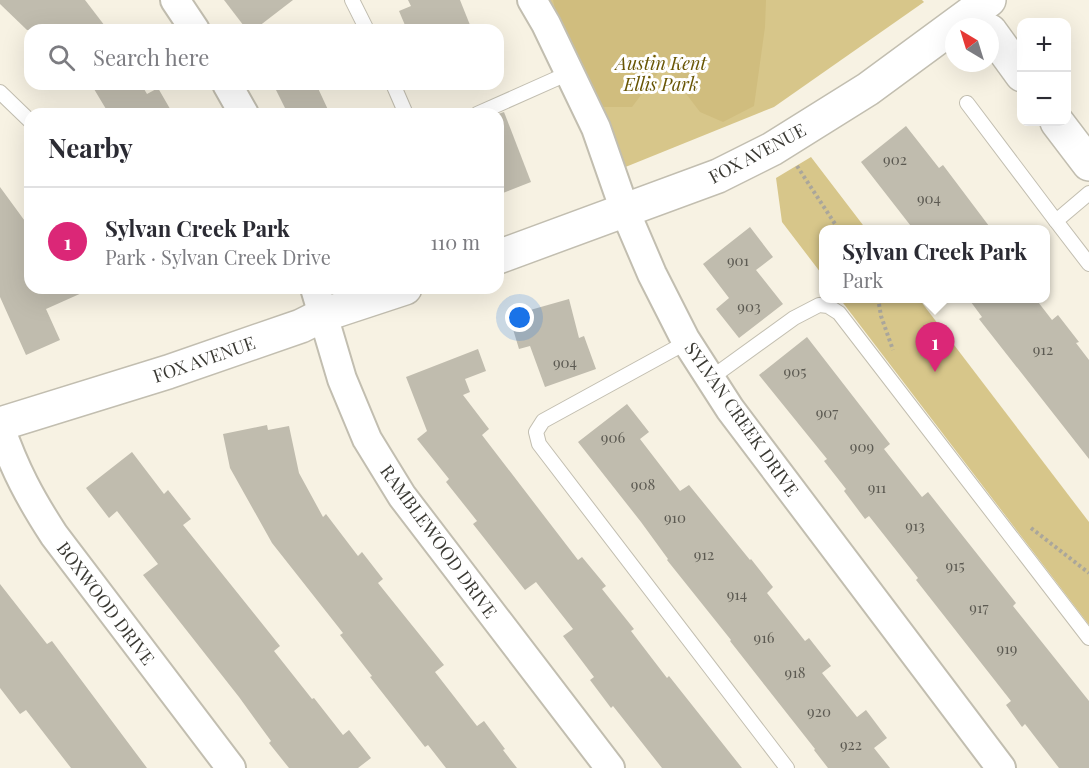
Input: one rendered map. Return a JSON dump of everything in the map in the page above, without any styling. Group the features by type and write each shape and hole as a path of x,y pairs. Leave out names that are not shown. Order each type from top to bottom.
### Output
{"main road":[{"path":"982,14 1020,72"},
{"name":"FOX AVENUE","path":"504,255 718,176 782,142 982,14"},
{"path":"1060,126 1089,164"},
{"name":"FOX AVENUE","path":"0,426 179,369 301,326 319,301 365,294"}],"street":[{"path":"175,0 191,24"},
{"name":"SYLVAN CREEK DRIVE","path":"532,0 596,128 625,211 652,274 687,342 730,409 1001,768"},
{"path":"230,90 241,108"},
{"name":"RAMBLEWOOD DRIVE","path":"319,301 342,379 367,439 402,496 610,768"},
{"name":"BOXWOOD DRIVE","path":"0,426 14,466 31,500 54,535 231,768"}],"lane":[{"path":"352,0 364,24"},
{"path":"490,108 569,73"},
{"path":"396,90 403,108"},
{"path":"0,92 24,114"},
{"path":"967,103 1089,264"},
{"path":"1056,221 1089,193"},
{"path":"711,378 794,318 819,305 828,306 839,313 1089,638"},
{"path":"687,342 543,421 536,432 537,438 562,475 787,768"}],"path":[{"path":"782,142 836,225"},
{"path":"879,303 892,349 898,357"},
{"path":"1027,525 1089,573"}],"green space":[{"name":"Austin Kent Ellis Park","path":"547,0 922,0 924,2 774,107 623,168"},
{"path":"811,157 863,225 819,225 819,270 782,222 776,178"},
{"path":"843,303 922,303 1089,522 1089,625"}],"shaded area":[{"path":"553,0 766,0 765,27 754,106 723,122 700,112 664,65 632,107 590,107 564,51"}],"building":[{"path":"0,0 85,0 103,24 24,24 24,27 0,4"},
{"path":"224,0 293,0 262,24 242,24"},
{"path":"408,0 460,0 470,24 404,24 399,11 411,6"},
{"path":"95,90 145,90 147,94 159,90 170,108 105,108"},
{"path":"276,90 319,90 327,108 285,108"},
{"path":"504,112 531,182 504,193"},
{"path":"906,126 939,168 943,165 988,225 910,225 861,162"},
{"path":"0,187 24,220 24,294 80,294 46,309 60,340 26,355 0,297"},
{"path":"750,227 773,257 756,270 783,304 739,338 716,309 729,298 703,264"},
{"path":"569,299 579,338 584,336 596,369 545,387 530,346 519,349 509,316"},
{"path":"972,303 1039,303 1052,320 1058,315 1079,342 1076,343 1089,360 1089,459 979,319 982,317"},
{"path":"807,337 890,444 884,449 922,497 928,492 1016,603 1013,606 1089,701 1089,768 1059,768 1025,724 1022,727 1006,705 1011,701 869,516 865,519 844,491 846,489 824,461 827,459 759,375"},
{"path":"478,349 486,371 465,379 470,392 463,395 489,429 482,435 578,560 582,557 606,586 602,589 634,629 631,631 742,768 662,768 590,680 594,677 563,636 573,629 536,582 525,590 473,524 477,521 446,482 449,479 417,439 427,431 406,377"},
{"path":"627,404 649,432 640,439 680,491 689,485 773,587 767,593 805,641 809,638 831,666 822,673 857,717 866,710 887,738 874,748 890,768 828,768 578,442"},
{"path":"267,425 268,430 289,426 299,473 323,517 326,514 358,556 362,552 383,579 378,583 444,665 435,672 477,726 484,721 517,768 446,768 428,745 425,747 370,677 372,676 340,635 343,633 272,543 230,468 223,434"},
{"path":"132,452 164,494 168,490 191,519 183,525 280,646 274,651 343,735 349,730 371,758 358,768 289,768 269,743 271,741 239,697 143,575 158,564 117,511 109,518 86,488"},
{"path":"0,584 47,644 52,641 147,768 71,768 26,710 20,714 0,688"}],"place":[{"name":"Sylvan Creek Park","path":"935,372"}]}
